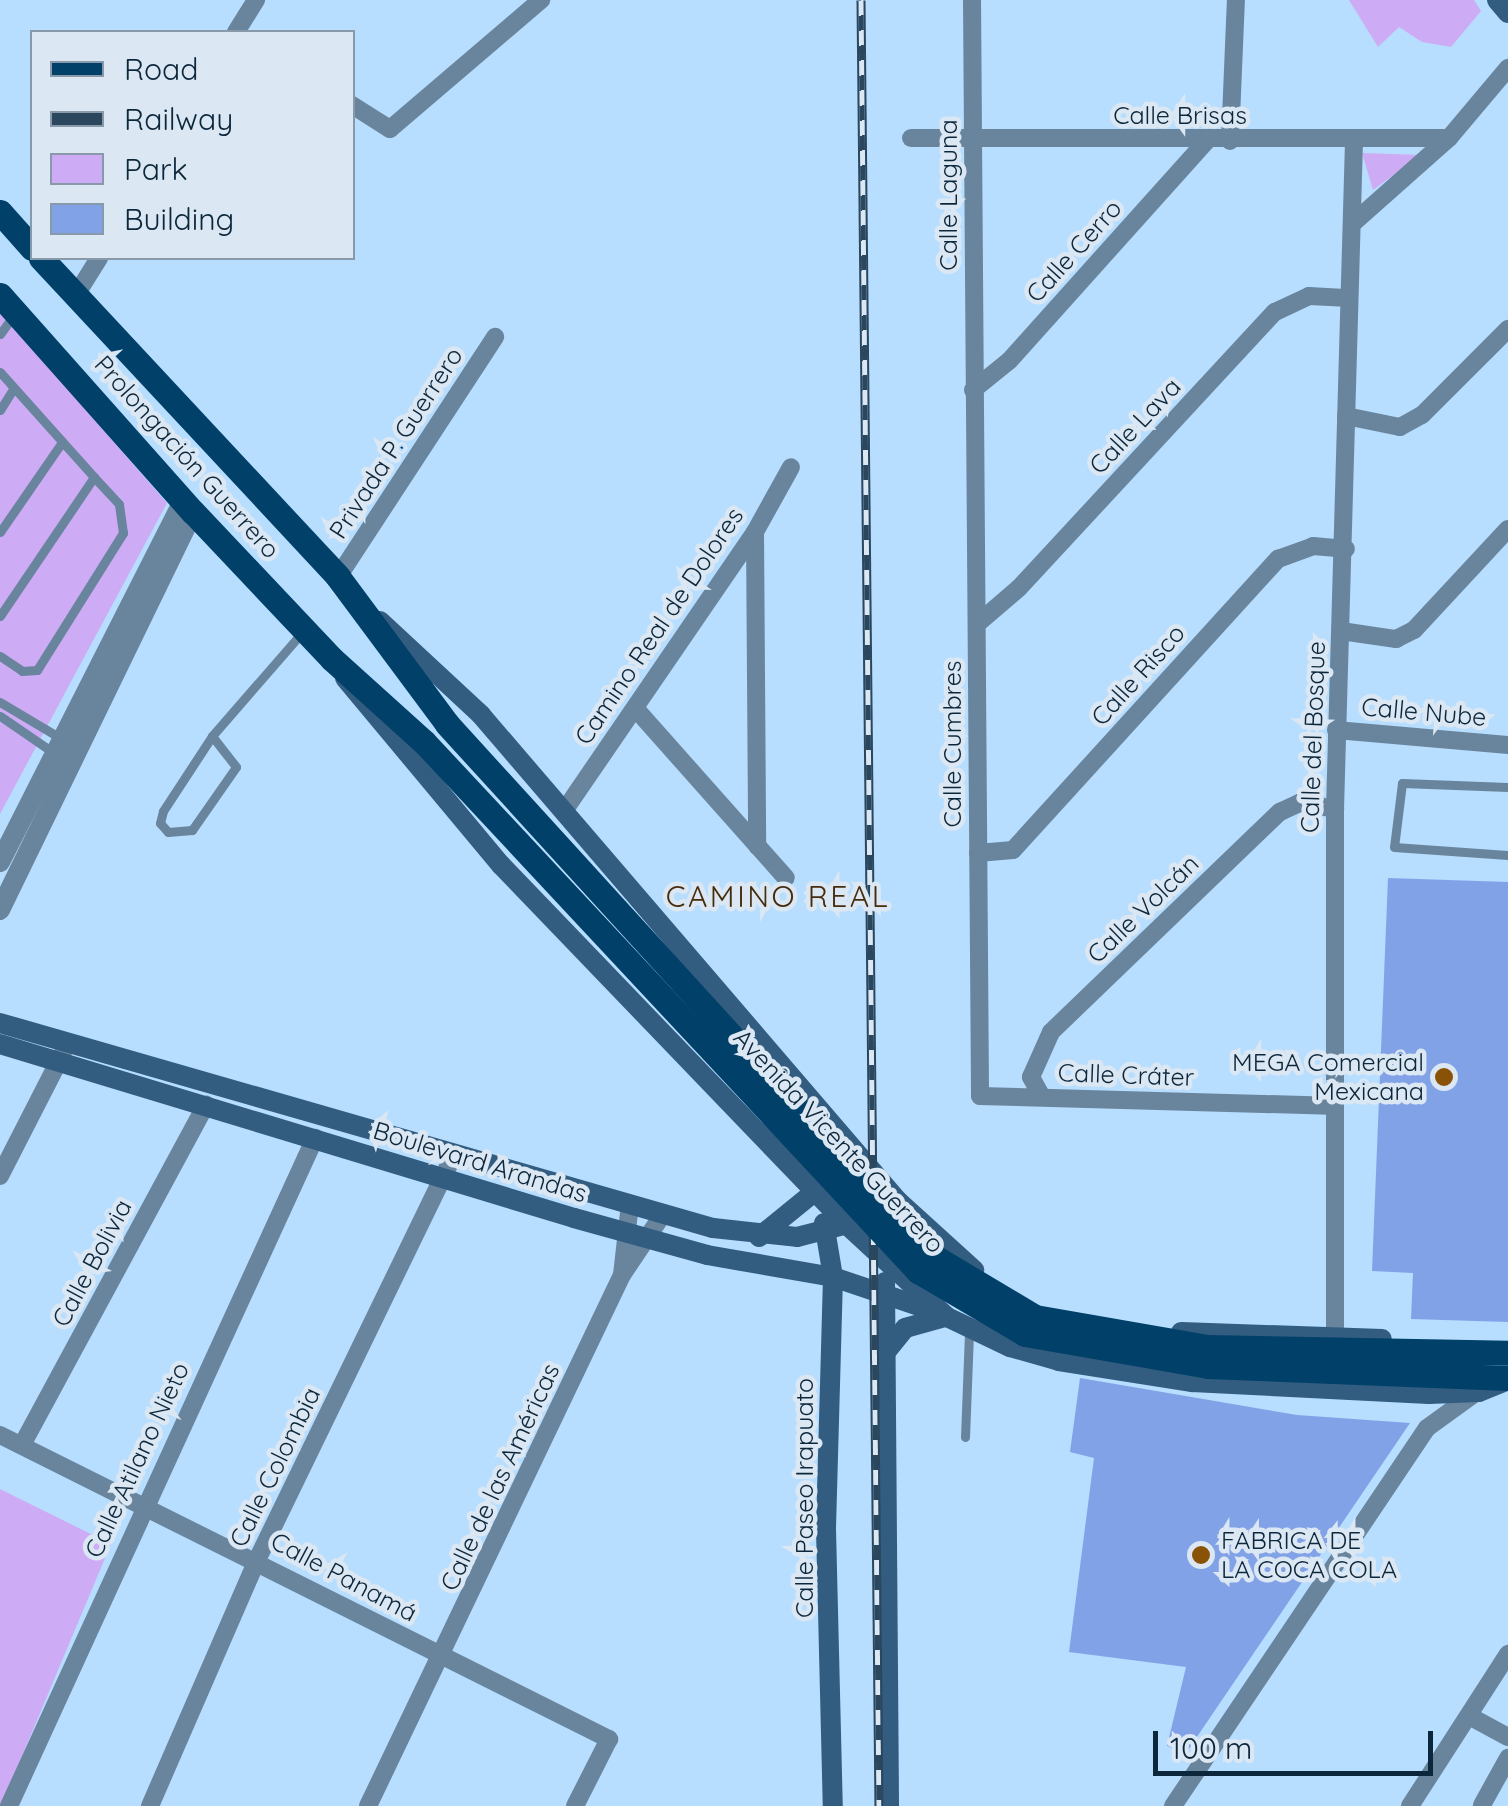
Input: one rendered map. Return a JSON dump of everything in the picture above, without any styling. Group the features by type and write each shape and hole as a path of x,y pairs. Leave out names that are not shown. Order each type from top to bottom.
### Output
{"main road":[{"path":"1497,0 1508,14"},
{"path":"0,212 30,246"},
{"name":"Prolongación Guerrero","path":"43,260 364,608"},
{"name":"Prolongación Guerrero","path":"8,304 188,506 332,659"},
{"path":"364,608 480,715 898,1201 960,1260 1050,1310 1095,1323 1196,1334 1336,1336 1508,1352"},
{"name":"Avenida Vicente Guerrero","path":"364,608 447,724 931,1255 1035,1317 1207,1356 1508,1352"},
{"path":"332,659 358,698 502,865 848,1226 947,1317 969,1329 1059,1360 1192,1382 1478,1392 1508,1379"},
{"name":"Avenida Vicente Guerrero","path":"332,659 424,742 918,1272 1025,1334 1207,1356 1508,1379"},
{"name":"Boulevard Arandas","path":"3,1026 63,1053 206,1104 444,1178 651,1240 833,1277 947,1317"},
{"name":"Boulevard Arandas","path":"63,1053 759,1238 827,1233 898,1201"},
{"path":"759,1238 856,1153"},
{"name":"Calle Paseo Irapuato","path":"815,1192 827,1233 833,1277 826,1529 832,1806"},
{"path":"889,1806 881,1358 887,1264 898,1201"},
{"path":"928,1302 938,1272 960,1260"},
{"path":"881,1358 906,1328 947,1317"}],"street":[{"path":"237,30 256,0"},
{"path":"355,108 390,128 541,0"},
{"name":"Calle Laguna","path":"972,0 974,390"},
{"path":"1230,140 1236,0"},
{"path":"1352,224 1449,138 1508,68"},
{"name":"Calle Brisas","path":"911,138 1449,138"},
{"name":"Calle Cerro","path":"974,390 1009,362 1206,140"},
{"name":"Calle del Bosque","path":"1336,1336 1330,1106 1334,809 1346,549 1345,298 1354,140"},
{"path":"76,296 98,260"},
{"name":"Calle Lava","path":"977,624 1020,588 1275,312 1309,296 1345,298"},
{"path":"1346,416 1400,427 1422,414 1508,329"},
{"name":"Privada P. Guerrero","path":"338,577 496,336"},
{"name":"Calle Cumbres","path":"974,390 980,1096"},
{"name":"Camino Real de Dolores","path":"564,810 755,532 791,467"},
{"path":"0,862 188,506"},
{"path":"1341,630 1396,638 1414,630 1508,529"},
{"path":"755,532 758,846"},
{"name":"Calle Risco","path":"978,852 1013,850 1278,559 1314,546 1346,549"},
{"path":"634,708 786,878"},
{"name":"Calle Nube","path":"1336,730 1508,745"},
{"path":"0,910 64,747"},
{"name":"Calle Volcán","path":"1042,1097 1031,1077 1051,1032 1280,812 1301,802 1334,809"},
{"path":"0,1176 63,1053"},
{"name":"Calle Cráter","path":"980,1096 1330,1106"},
{"name":"Calle Bolivia","path":"22,1445 206,1104"},
{"name":"Calle Atilano Nieto","path":"9,1806 143,1504 315,1138"},
{"name":"Calle Colombia","path":"150,1806 257,1560 454,1154"},
{"name":"Calle de las Américas","path":"622,1276 630,1204"},
{"name":"Calle de las Américas","path":"368,1806 443,1658 622,1276 651,1240 663,1214"},
{"path":"1173,1806 1427,1428 1478,1392"},
{"name":"Calle Panamá","path":"0,1435 257,1560 610,1740 575,1806"},
{"path":"1410,1806 1471,1717 1508,1654"},
{"path":"1471,1717 1508,1737"},
{"path":"1482,1805 1502,1783 1508,1758"}],"lane":[{"path":"0,334 8,304"},
{"path":"0,372 60,445 119,504 123,532 37,670 22,671 0,656"},
{"path":"0,410 14,388"},
{"path":"0,532 60,445"},
{"path":"0,616 94,477"},
{"path":"212,736 236,766 192,830 168,832 160,823 163,811 212,736 304,629"},
{"path":"0,702 64,747"},
{"path":"0,716 64,747"},
{"path":"1508,786 1402,783 1394,847 1399,852 1508,855"},
{"path":"964,1437 973,1359 969,1329"}],"green space":[{"path":"1349,0 1474,0 1481,11 1451,47 1422,42 1399,27 1378,47"},
{"path":"1362,153 1421,155 1373,190"},
{"path":"0,312 167,503 0,814"},
{"path":"0,1489 111,1544 1,1806 0,1806"}],"building":[{"name":"MEGA Comercial Mexicana","path":"1388,878 1508,882 1508,1322 1411,1319 1413,1273 1372,1271"},
{"name":"FABRICA DE LA COCA COLA","path":"1080,1378 1297,1415 1410,1423 1186,1753 1167,1746 1186,1667 1069,1652 1094,1458 1070,1452"}],"railway":[{"path":"861,0 879,1806"}],"place":[{"name":"MEGA Comercial Mexicana","path":"1444,1077"},
{"name":"FABRICA DE LA COCA COLA","path":"1201,1555"}],"district":[{"name":"CAMINO REAL","path":"778,896"}]}
